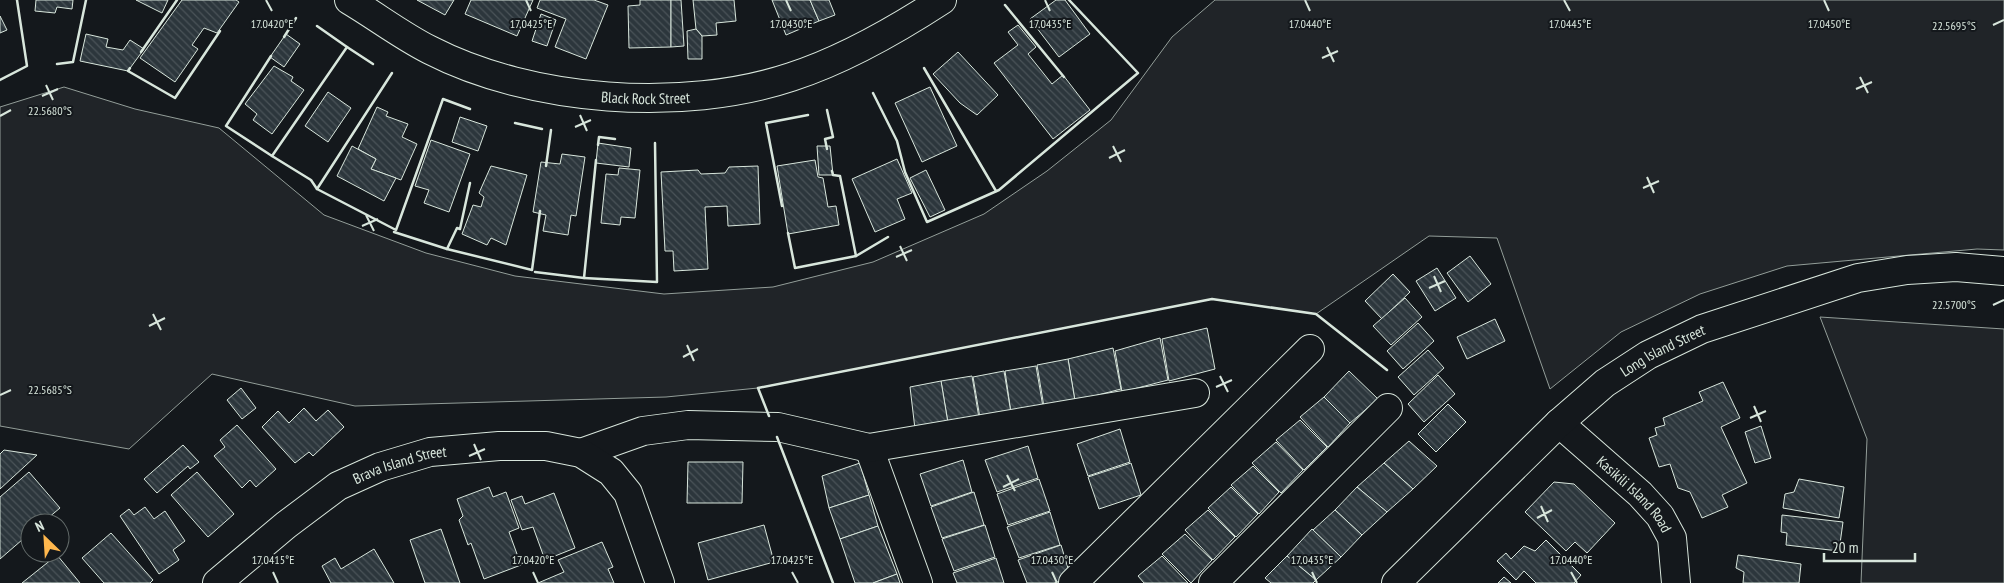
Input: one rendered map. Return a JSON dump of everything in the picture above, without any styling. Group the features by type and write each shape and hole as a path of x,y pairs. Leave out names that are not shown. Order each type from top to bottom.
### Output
{"street":[{"name":"Black Rock Street","path":"349,0 429,50 487,74 569,92 643,99 727,93 791,77 857,49 910,21 942,0"},
{"name":"Long Island Street","path":"1396,583 1559,423 1606,383 1648,355 1702,329 1858,278 1907,270 1956,267 2004,271"},
{"path":"1073,583 1310,349"},
{"path":"580,453 644,431 688,425 778,427 869,448 1195,393"},
{"path":"1213,583 1388,408"},
{"name":"Kasikili Island Road","path":"1559,423 1640,494 1660,516 1672,538 1676,583"},
{"name":"Brava Island Street","path":"217,583 286,525 338,486 380,467 430,452 498,446 546,446 580,453 611,472 628,493 660,583"},
{"path":"869,448 918,583"}],"shaded area":[{"path":"1215,0 2004,0 2004,250 1977,249 1787,266 1700,294 1621,332 1550,389 1497,238 1429,236 1316,314 1212,299 758,388 666,397 355,406 212,374 129,449 0,426 0,107 64,87 135,109 219,128 324,215 426,253 515,276 664,294 773,287 873,262 984,214 1047,171 1111,120 1172,37"},
{"path":"1820,317 2004,329 2004,583 1861,583 1867,439"}],"building":[{"path":"36,0 73,0 72,9 57,7 55,13 35,11"},
{"path":"136,0 168,0 162,13"},
{"path":"182,0 236,0 239,2 217,33 204,28 192,45 198,49 175,82 140,58"},
{"path":"417,0 454,0 445,15"},
{"path":"471,0 533,0 517,36 465,14"},
{"path":"540,0 594,0 608,5 586,59 555,47 566,19 537,8"},
{"path":"640,0 671,0 671,47 629,48 628,6 640,5"},
{"path":"671,0 681,0 684,46 671,47"},
{"path":"693,0 734,0 736,21 716,23 717,35 702,36 696,29"},
{"path":"772,0 810,0 819,21 786,35"},
{"path":"810,0 829,0 835,15 819,21"},
{"path":"1056,0 1065,0 1090,34 1059,57 1030,19"},
{"path":"541,14 556,20 547,46 532,41"},
{"path":"0,16 7,30 0,33"},
{"path":"1018,25 1036,47 1028,54 1052,84 1063,75 1090,110 1053,139 994,63 1018,45 1008,32"},
{"path":"696,29 702,36 702,59 688,59 687,31"},
{"path":"86,34 108,39 106,47 123,50 130,40 144,49 128,71 80,61"},
{"path":"286,34 300,44 284,67 270,57"},
{"path":"958,52 998,95 977,115 960,103 933,74"},
{"path":"274,66 293,77 291,81 304,90 272,134 253,120 257,114 245,104"},
{"path":"930,87 957,146 922,162 895,103"},
{"path":"328,92 351,108 328,142 305,126"},
{"path":"377,107 388,112 386,116 408,124 402,137 417,144 401,180 371,169 376,159 358,149"},
{"path":"460,117 487,126 478,151 452,142"},
{"path":"431,140 470,154 449,212 424,203 429,190 415,186"},
{"path":"598,143 631,148 629,167 596,163"},
{"path":"352,146 376,159 371,169 396,178 384,201 337,176"},
{"path":"817,146 830,146 833,175 819,175"},
{"path":"562,154 585,157 576,216 571,215 568,235 543,231 546,215 533,212 541,162 560,164"},
{"path":"897,159 912,193 897,199 905,219 875,232 852,179"},
{"path":"815,160 818,177 823,178 828,207 836,206 839,225 788,234 777,166"},
{"path":"491,166 527,175 506,245 491,238 487,245 462,234 473,205 481,207 484,197 479,193"},
{"path":"758,166 760,224 728,226 727,206 705,207 708,269 674,271 673,251 665,251 661,172 698,170 701,174 725,173 729,167"},
{"path":"619,168 640,170 635,218 621,217 620,225 601,223 606,174 618,175"},
{"path":"926,170 945,210 930,217 910,178"},
{"path":"1470,256 1491,284 1468,302 1447,273"},
{"path":"1437,268 1456,298 1435,311 1416,281"},
{"path":"1393,274 1410,292 1382,319 1365,301"},
{"path":"1405,298 1422,317 1391,345 1373,326"},
{"path":"1495,319 1505,341 1467,359 1457,337"},
{"path":"1418,323 1434,341 1403,369 1387,351"},
{"path":"1207,328 1215,369 1169,381 1162,339"},
{"path":"1160,338 1168,380 1122,392 1115,351"},
{"path":"1113,348 1121,389 1075,401 1068,359"},
{"path":"1428,350 1444,368 1414,395 1398,377"},
{"path":"1068,359 1075,401 1044,407 1037,365"},
{"path":"1036,366 1043,407 1011,413 1005,371"},
{"path":"1004,371 1011,413 980,418 973,377"},
{"path":"1349,371 1378,399 1350,423 1324,397"},
{"path":"1438,375 1455,394 1424,422 1408,404"},
{"path":"972,376 979,418 948,423 941,381"},
{"path":"941,381 948,423 915,429 910,387"},
{"path":"1723,382 1740,418 1721,427 1747,483 1722,495 1728,507 1702,518 1690,492 1678,488 1670,464 1659,467 1649,438 1657,435 1655,428 1665,425 1663,418 1703,401 1699,392"},
{"path":"241,388 256,408 242,419 227,400"},
{"path":"1324,397 1350,423 1328,447 1300,417"},
{"path":"1448,404 1466,422 1436,452 1418,434"},
{"path":"304,408 316,421 328,410 344,427 313,456 309,452 295,463 262,427 278,411 289,423"},
{"path":"1300,420 1327,447 1304,470 1276,440"},
{"path":"237,425 276,469 256,487 250,480 242,488 214,456 225,447 220,440"},
{"path":"1761,426 1771,458 1755,463 1745,432"},
{"path":"1120,429 1130,462 1088,476 1077,444"},
{"path":"1409,441 1437,466 1413,489 1384,463"},
{"path":"1276,442 1303,470 1281,493 1252,463"},
{"path":"183,445 199,462 190,469 188,466 157,493 144,479"},
{"path":"1028,446 1038,478 997,492 985,460"},
{"path":"4,450 37,455 0,489 0,454"},
{"path":"963,460 972,492 931,506 920,474"},
{"path":"688,462 743,462 742,503 687,503"},
{"path":"860,463 869,495 829,508 822,476"},
{"path":"1131,463 1141,495 1099,509 1088,477"},
{"path":"1384,463 1413,489 1387,512 1357,487"},
{"path":"1253,466 1279,492 1259,514 1231,485"},
{"path":"29,472 60,508 54,513 20,513 20,542 0,559 0,497"},
{"path":"197,472 234,514 208,537 171,495"},
{"path":"1039,479 1050,511 1008,525 997,494"},
{"path":"1799,479 1844,487 1839,518 1783,508 1785,494 1794,492"},
{"path":"1554,482 1574,484 1615,523 1587,553 1575,542 1566,551 1525,512"},
{"path":"489,487 493,497 506,492 519,528 509,532 521,565 484,579 471,543 468,545 459,520 463,516 457,499"},
{"path":"1231,487 1258,514 1236,537 1208,508"},
{"path":"1357,487 1387,512 1362,535 1335,510"},
{"path":"974,492 984,525 942,538 931,507"},
{"path":"554,493 575,548 545,560 533,527 522,530 511,500 522,496 525,504"},
{"path":"869,495 878,526 840,539 829,508"},
{"path":"145,507 154,519 165,511 185,541 173,550 179,560 159,574 120,516 129,509 134,515"},
{"path":"1208,510 1235,537 1213,560 1185,530"},
{"path":"1335,510 1362,535 1341,557 1313,530"},
{"path":"1050,512 1060,545 1019,558 1007,527"},
{"path":"1782,515 1843,522 1839,551 1786,545 1787,533 1781,532"},
{"path":"764,525 774,562 708,580 698,543"},
{"path":"985,525 995,557 954,571 942,539"},
{"path":"878,526 897,574 873,583 855,583 840,539"},
{"path":"441,529 460,583 425,583 410,540"},
{"path":"1312,529 1341,557 1316,580 1287,556"},
{"path":"111,533 153,580 150,583 104,583 82,558"},
{"path":"1185,534 1212,560 1191,583 1162,554"},
{"path":"1546,540 1581,575 1574,583 1536,583 1524,571 1516,580 1497,561 1506,553 1511,559 1524,546 1535,551"},
{"path":"602,542 613,567 608,569 614,583 538,583 564,572 558,560"},
{"path":"1061,545 1071,578 1054,583 1027,583 1018,560"},
{"path":"374,549 394,583 331,583 322,566 335,558 341,569"},
{"path":"1738,555 1801,564 1799,583 1743,583 1744,572 1736,568"},
{"path":"1162,556 1188,583 1144,583 1138,576"},
{"path":"1287,556 1316,580 1313,583 1271,583 1265,578"},
{"path":"996,558 1004,583 957,583 953,573"},
{"path":"47,563 64,563 80,583 22,583"},
{"path":"897,574 900,583 873,583"},
{"path":"1504,577 1511,583 1498,583"}],"wall":[{"path":"0,80 27,66 17,0"},
{"path":"57,64 73,62 86,0"},
{"path":"141,52 177,0"},
{"path":"873,93 897,141 905,172 927,222 999,190 1138,73 1069,0"},
{"path":"1005,5 1064,77"},
{"path":"284,37 296,18"},
{"path":"271,56 226,126 272,156 347,47 317,26"},
{"path":"130,68 128,71 175,98 220,31"},
{"path":"347,47 373,64"},
{"path":"924,68 996,191"},
{"path":"272,156 311,180 317,189 392,73"},
{"path":"317,189 396,230 443,99 470,109"},
{"path":"827,110 833,137 825,139 827,149"},
{"path":"782,206 766,123 808,115"},
{"path":"515,123 542,129"},
{"path":"546,166 551,130"},
{"path":"598,145 599,137 615,139"},
{"path":"584,278 657,282 655,143"},
{"path":"535,272 584,278 596,160"},
{"path":"788,233 795,268 856,256 840,176 833,175 832,171"},
{"path":"394,232 447,249 457,228 460,229 470,183"},
{"path":"447,249 532,270 540,211"},
{"path":"856,256 888,237"},
{"path":"769,416 758,388 1212,299 1316,314 1387,370"},
{"path":"777,437 833,583"}]}
